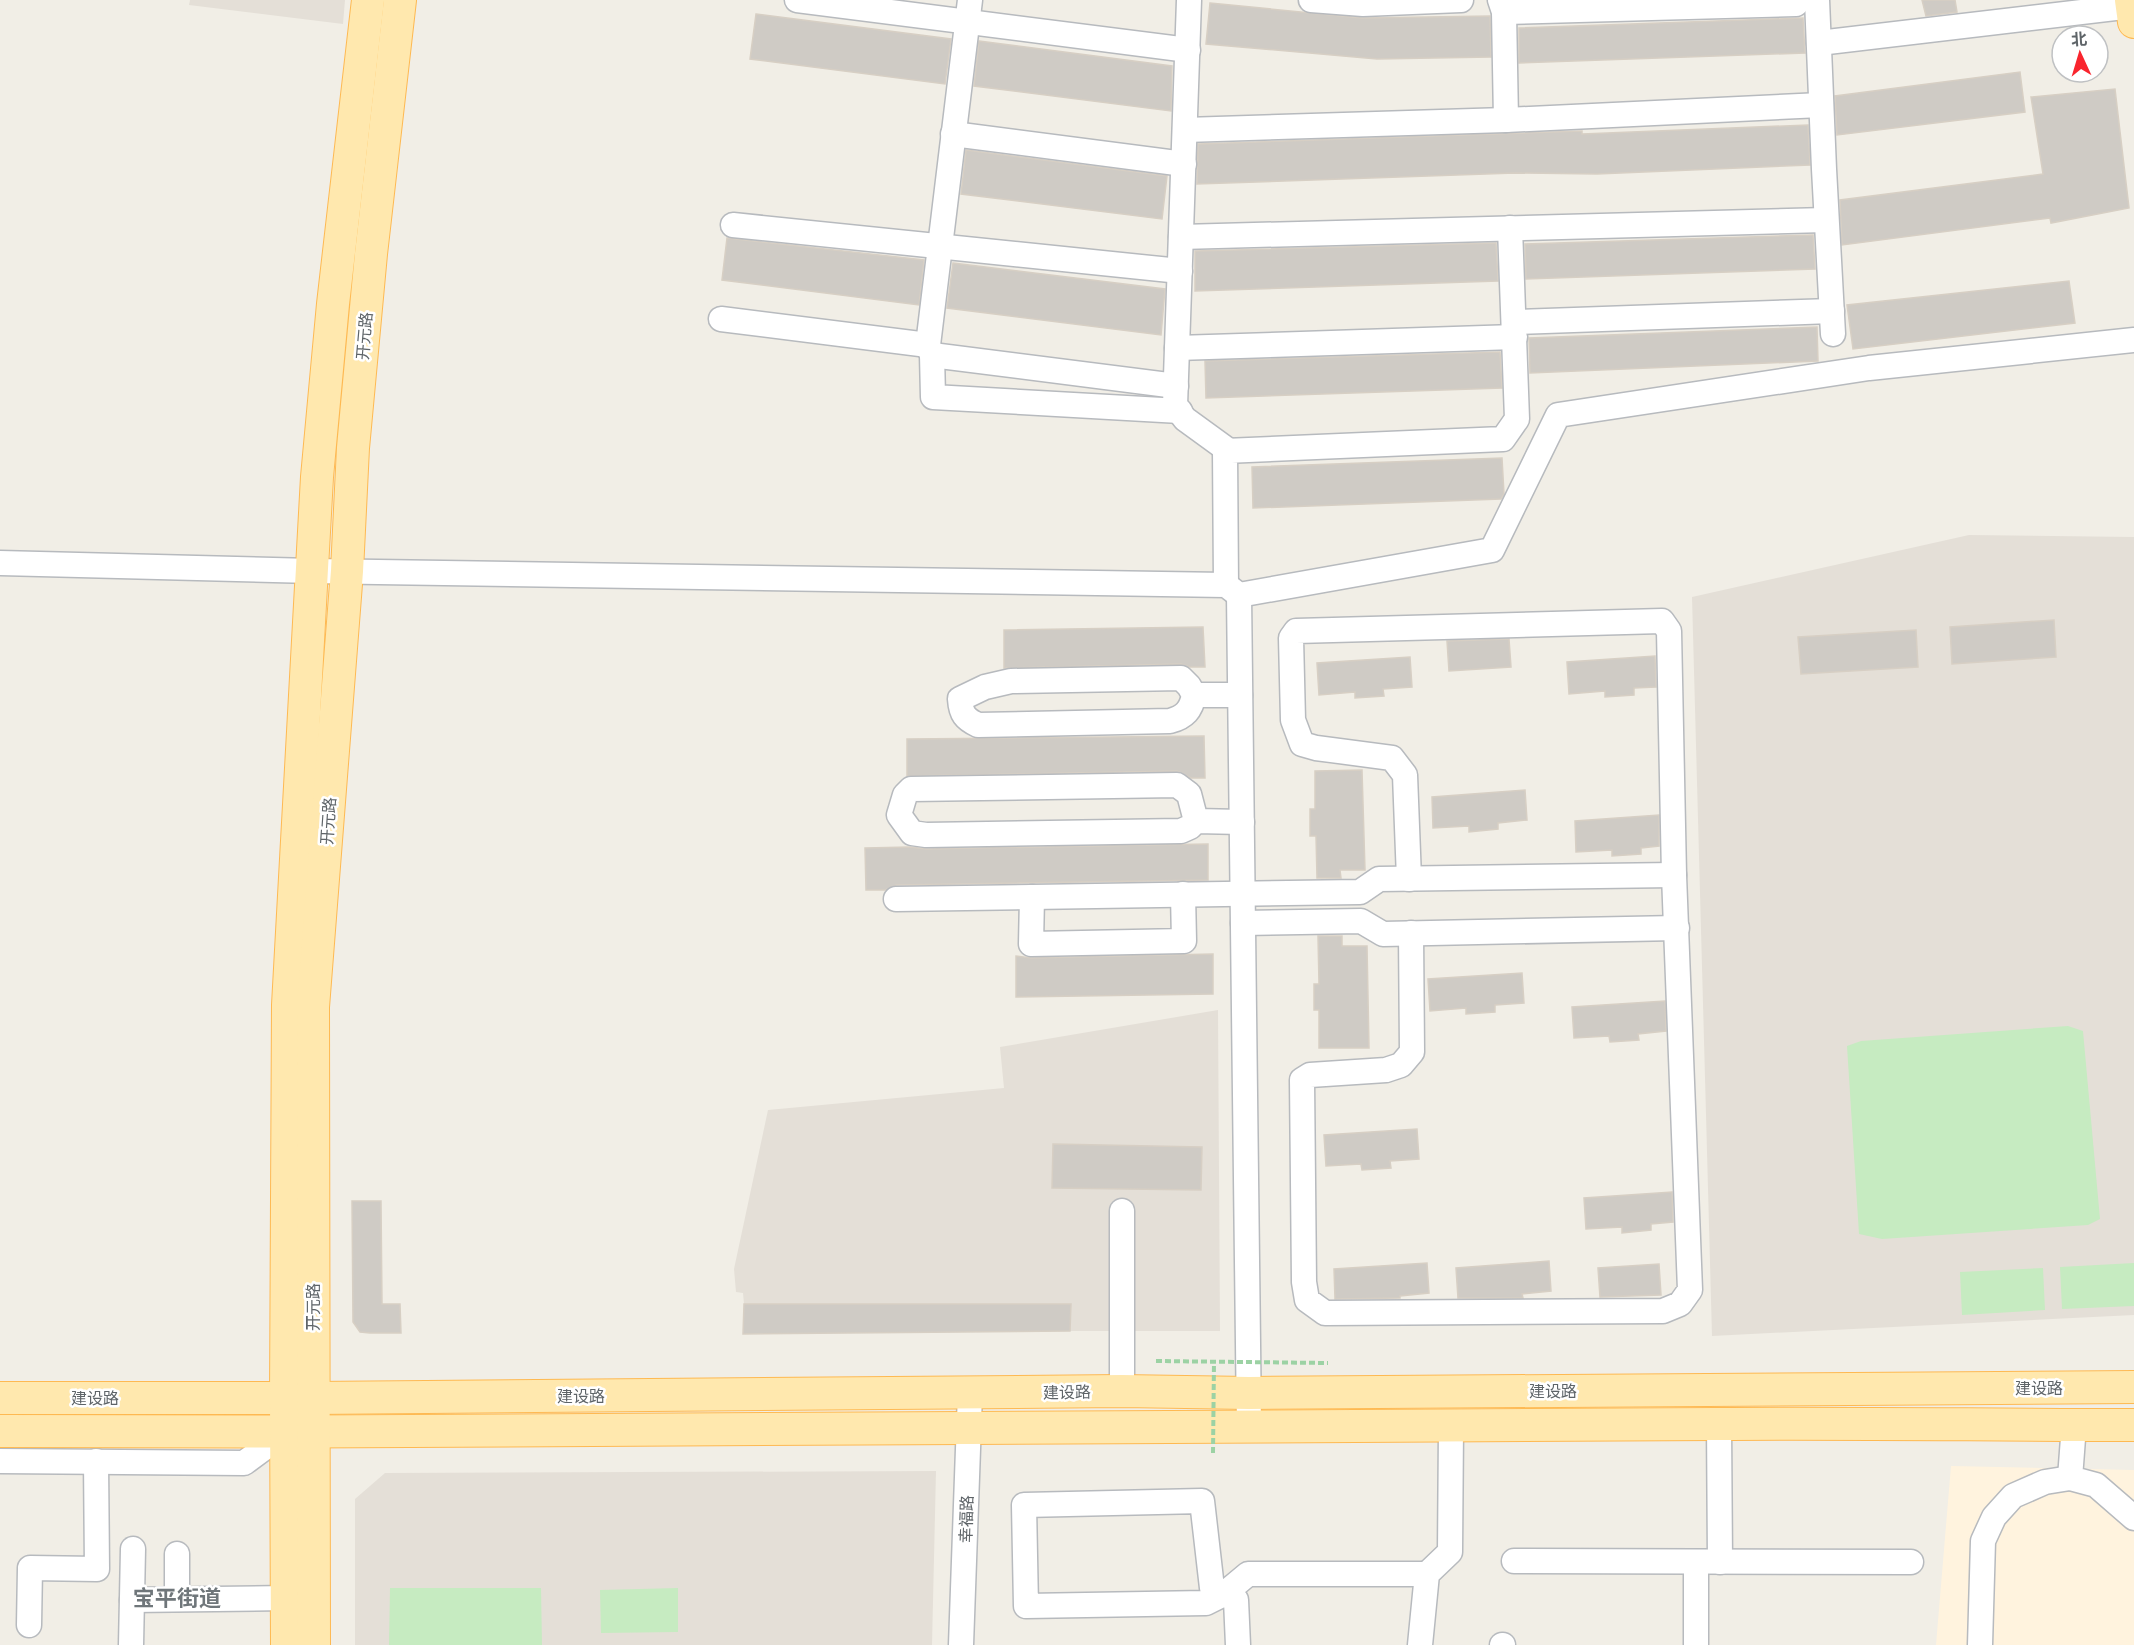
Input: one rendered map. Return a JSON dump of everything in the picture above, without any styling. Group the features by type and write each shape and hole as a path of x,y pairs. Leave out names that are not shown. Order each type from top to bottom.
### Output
{"main road":[{"name":"开元路","path":"314,1645 300,1432 288,1005 317,477 333,304 368,0"},
{"name":"开元路","path":"300,1398 314,1007 357,402 371,254 400,0"},
{"name":"建设路","path":"0,1398 2134,1387"},
{"name":"建设路","path":"0,1431 1451,1428 1719,1424 2134,1425"},
{"name":"开元路","path":"287,1645 287,1598 300,1432"}],"street":[{"path":"797,0 969,11 1188,50"},
{"path":"1189,0 1175,406 1185,419 1229,451"},
{"path":"1311,0 1363,4 1461,0"},
{"path":"1177,348 1514,329 1833,322 1819,43 1807,2 1502,6 1506,120"},
{"path":"1819,43 2133,9"},
{"path":"969,11 939,246 930,350 933,396 1180,411"},
{"path":"1185,130 1506,120 1821,105"},
{"path":"953,134 1184,164"},
{"path":"1181,237 1827,220"},
{"path":"734,225 1180,271"},
{"path":"1249,1427 1240,695 1225,451 1503,439 1517,419 1510,228"},
{"path":"721,319 1176,386"},
{"path":"0,563 1233,590 1492,550 1558,415 1869,368 2134,340"},
{"path":"1409,879 1405,775 1392,758 1316,748 1302,744 1293,720 1291,638 1296,631 1662,621 1669,631 1674,875 1690,1290 1680,1304 1663,1311 1325,1313 1307,1300 1304,1282 1302,1080 1310,1075 1386,1070 1401,1065 1412,1052 1411,933"},
{"path":"1181,678 1194,695 1188,713 1170,721 978,725 968,720 961,711 960,699 985,687 1011,681 1181,678"},
{"path":"1194,695 1240,695"},
{"path":"1196,821 1189,794 1176,785 911,789 905,795 899,816 912,833 926,835 1181,831 1196,821 1242,822"},
{"path":"896,899 1360,892 1379,879 1674,875"},
{"path":"1360,892 1361,921"},
{"path":"1032,897 1031,944 1184,941 1184,894"},
{"path":"1243,923 1361,921 1383,934 1677,928"},
{"path":"1122,1211 1122,1391"},
{"name":"幸福路","path":"961,1645 970,1393"},
{"path":"1719,1424 1720,1562"},
{"path":"2070,1478 2074,1425"},
{"path":"1420,1645 1427,1574 1449,1552 1451,1428"},
{"path":"0,1461 244,1462 300,1432"},
{"path":"29,1625 30,1568 97,1569 96,1461"},
{"path":"1980,1645 1983,1541 1994,1517 2013,1496 2045,1482 2070,1478 2096,1485 2134,1518"},
{"path":"1238,1645 1236,1600 1224,1594 1212,1588 1202,1501 1024,1504 1026,1606 1206,1603 1224,1594 1248,1574 1427,1574"},
{"path":"132,1645 133,1549"},
{"path":"177,1554 177,1599"},
{"path":"1514,1561 1911,1562"},
{"path":"1696,1562 1696,1645"},
{"path":"132,1600 287,1598"}],"path":[{"path":"1156,1361 1328,1363"},
{"path":"1213,1453 1214,1362"}],"shaded area":[{"path":"190,0 345,0 343,24 189,5"},
{"path":"1969,535 2134,537 2134,1315 1712,1336 1692,597"},
{"path":"1218,1010 1220,1331 1070,1331 1070,1304 744,1304 743,1293 736,1292 734,1269 768,1110 1004,1088 1000,1047"},
{"path":"1951,1466 2134,1470 2134,1645 1936,1645"},
{"path":"936,1471 932,1645 355,1645 355,1499 385,1473"}],"green space":[{"path":"2068,1026 2083,1031 2100,1219 2088,1225 1882,1239 1859,1234 1847,1046 1861,1041"},
{"path":"2134,1263 2134,1306 2062,1309 2060,1267"},
{"path":"2043,1268 2045,1310 1962,1315 1960,1272"},
{"path":"390,1588 541,1588 542,1645 389,1645"},
{"path":"678,1588 678,1632 601,1633 600,1590"}],"building":[{"path":"1922,0 1955,0 1957,12 1926,16"},
{"path":"1210,3 1362,18 1490,16 1491,57 1377,59 1206,44"},
{"path":"756,14 951,39 945,84 750,59"},
{"path":"1803,18 1805,53 1519,63 1519,28"},
{"path":"979,41 1172,66 1171,111 974,86"},
{"path":"2020,72 2025,112 1837,135 1835,96"},
{"path":"2115,89 2129,208 2051,223 2050,218 1842,245 1840,200 2043,174 2031,97"},
{"path":"1808,125 1810,165 1597,174 1515,173 1197,184 1198,144 1582,131 1582,134"},
{"path":"966,150 1167,176 1162,219 961,194"},
{"path":"1813,235 1815,269 1526,279 1525,244"},
{"path":"727,238 924,260 919,305 722,280"},
{"path":"1496,243 1498,281 1195,291 1195,251"},
{"path":"953,263 1165,289 1161,335 947,308"},
{"path":"2069,281 2075,323 1853,349 1847,305"},
{"path":"1817,327 1818,361 1530,373 1529,338"},
{"path":"1500,352 1502,388 1206,398 1205,361"},
{"path":"1502,458 1504,494 1501,499 1253,508 1252,467"},
{"path":"2054,620 2056,657 1952,664 1950,627"},
{"path":"1203,627 1205,667 1190,667 1181,664 1004,668 1004,630"},
{"path":"1916,630 1918,667 1801,674 1798,637"},
{"path":"1509,639 1511,667 1449,671 1447,641"},
{"path":"1655,656 1656,687 1634,688 1634,695 1605,697 1605,691 1569,694 1567,662"},
{"path":"1410,657 1412,687 1383,689 1384,696 1355,698 1355,692 1319,695 1317,663"},
{"path":"1204,736 1205,778 1191,778 1177,771 907,776 907,739"},
{"path":"1362,770 1365,870 1340,870 1341,878 1317,878 1316,836 1310,836 1310,809 1315,809 1315,771"},
{"path":"1525,790 1527,820 1498,823 1498,829 1469,832 1469,826 1433,828 1432,797"},
{"path":"1659,815 1659,846 1641,848 1641,854 1612,856 1612,850 1576,852 1575,821"},
{"path":"1208,844 1208,880 896,885 885,890 866,890 865,848"},
{"path":"1318,936 1342,936 1342,946 1367,946 1369,1048 1319,1048 1319,1010 1314,1010 1314,984 1319,984"},
{"path":"1213,954 1213,994 1016,997 1016,956 1031,958"},
{"path":"1522,973 1524,1003 1495,1005 1495,1012 1466,1014 1466,1008 1430,1011 1428,979"},
{"path":"1665,1001 1666,1031 1638,1034 1639,1040 1610,1042 1609,1036 1574,1038 1572,1007"},
{"path":"1417,1129 1419,1159 1390,1161 1391,1168 1362,1170 1361,1164 1326,1166 1324,1135"},
{"path":"1053,1144 1202,1147 1201,1190 1052,1188"},
{"path":"1672,1192 1673,1222 1651,1224 1651,1230 1622,1233 1622,1227 1586,1229 1584,1198"},
{"path":"352,1201 381,1201 382,1304 400,1304 401,1333 360,1332 353,1322"},
{"path":"1549,1261 1551,1291 1522,1294 1523,1298 1458,1298 1456,1268"},
{"path":"1427,1263 1429,1293 1400,1296 1400,1298 1335,1299 1334,1269"},
{"path":"1659,1264 1661,1295 1600,1297 1598,1268"},
{"path":"744,1304 1071,1304 1070,1331 743,1334"}],"district":[{"name":"宝平街道","path":"177,1598"}]}
